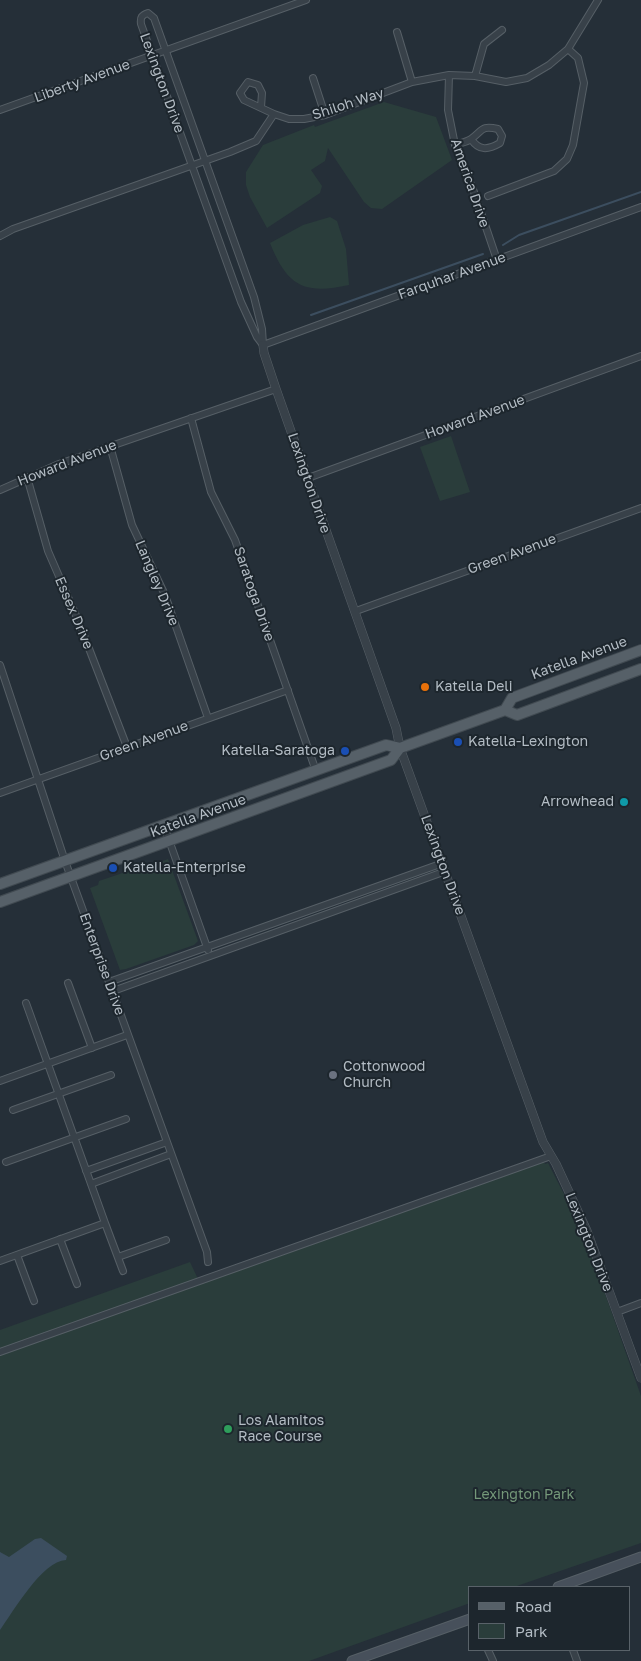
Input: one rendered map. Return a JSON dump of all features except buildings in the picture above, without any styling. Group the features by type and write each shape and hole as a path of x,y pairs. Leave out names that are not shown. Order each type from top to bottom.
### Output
{"main road":[{"name":"Katella Avenue","path":"0,884 386,745 400,748 505,710 512,698 641,650"},
{"name":"Katella Avenue","path":"505,710 518,715 641,669"},
{"name":"Katella Avenue","path":"0,902 391,760 400,748"},
{"path":"561,1586 641,1558"},
{"path":"352,1661 468,1620"}],"street":[{"name":"Liberty Avenue","path":"0,110 306,0"},
{"name":"Shiloh Way","path":"260,107 289,119 304,119 325,114 412,82 449,75 475,76 506,82 527,78 549,65 568,50 598,0"},
{"name":"Lexington Drive","path":"263,345 257,337 241,302 140,24 142,15 148,13 154,18 254,297 262,329 264,353 276,389 356,611 396,728 400,748 543,1142 588,1231 641,1378"},
{"path":"475,76 484,44 502,30"},
{"path":"397,32 412,82"},
{"path":"488,196 554,171 567,159 573,145 584,83 578,58 568,50"},
{"name":"America Drive","path":"449,75 448,110 455,145 474,192 497,260"},
{"path":"313,78 325,114"},
{"path":"0,236 13,229 256,141 274,114"},
{"path":"455,145 472,139 479,130 488,127 498,129 502,136 500,143 491,148 481,148 472,139"},
{"name":"Farquhar Avenue","path":"263,345 641,208"},
{"name":"Howard Avenue","path":"308,478 641,356"},
{"name":"Howard Avenue","path":"0,490 59,464 276,389"},
{"name":"Saratoga Drive","path":"191,418 212,492 236,540 316,771"},
{"name":"Langley Drive","path":"110,446 132,525 165,595 208,718"},
{"name":"Essex Drive","path":"27,477 48,551 78,620 127,747"},
{"name":"Green Avenue","path":"356,611 641,508"},
{"name":"Enterprise Drive","path":"0,665 64,861 207,1252 208,1262"},
{"name":"Green Avenue","path":"0,793 288,690"},
{"path":"164,826 210,956"},
{"path":"109,982 443,863"},
{"path":"112,991 446,872"},
{"path":"68,983 92,1048"},
{"path":"26,1004 123,1271"},
{"path":"0,1080 127,1035"},
{"path":"13,1110 111,1075"},
{"path":"6,1162 126,1119"},
{"path":"86,1171 167,1142"},
{"path":"91,1184 171,1154"},
{"path":"0,1352 551,1156"},
{"path":"0,1261 105,1223"},
{"path":"60,1239 77,1284"},
{"path":"118,1257 166,1240"},
{"path":"17,1255 34,1301"},
{"path":"617,1312 641,1303"}],"green space":[{"path":"384,102 436,117 452,160 382,209 371,208 364,202 328,148 325,161 311,170 322,186 320,193 267,228 250,197 246,185 246,172 263,145 314,125 315,127"},
{"path":"330,217 337,221 346,249 349,285 320,289 299,284 283,269 270,243 303,225"},
{"path":"451,436 470,492 440,501 420,447"},
{"path":"168,859 198,941 194,945 120,970 90,888 98,885 99,881"},
{"name":"Los Alamitos Race Course","path":"541,1156 545,1164 548,1163 583,1231 641,1396 641,1543 517,1586 468,1586 468,1604 309,1661 0,1661 0,1330 190,1262 198,1279"}],"water":[{"path":"41,1538 67,1556 66,1560 47,1569 38,1578 20,1600 0,1630 0,1552 9,1557 35,1539"}],"waterway":[{"path":"503,245 519,235 641,192"},
{"path":"311,315 483,254"}],"place":[{"name":"Katella Deli","path":"425,687"},
{"name":"Katella-Lexington","path":"458,742"},
{"name":"Katella-Saratoga","path":"345,751"},
{"name":"Arrowhead","path":"624,802"},
{"name":"Katella-Enterprise","path":"113,868"},
{"name":"Cottonwood Church","path":"333,1075"},
{"name":"Los Alamitos Race Course","path":"228,1429"}],"park label":[{"name":"Lexington Park","path":"524,1495"}]}
